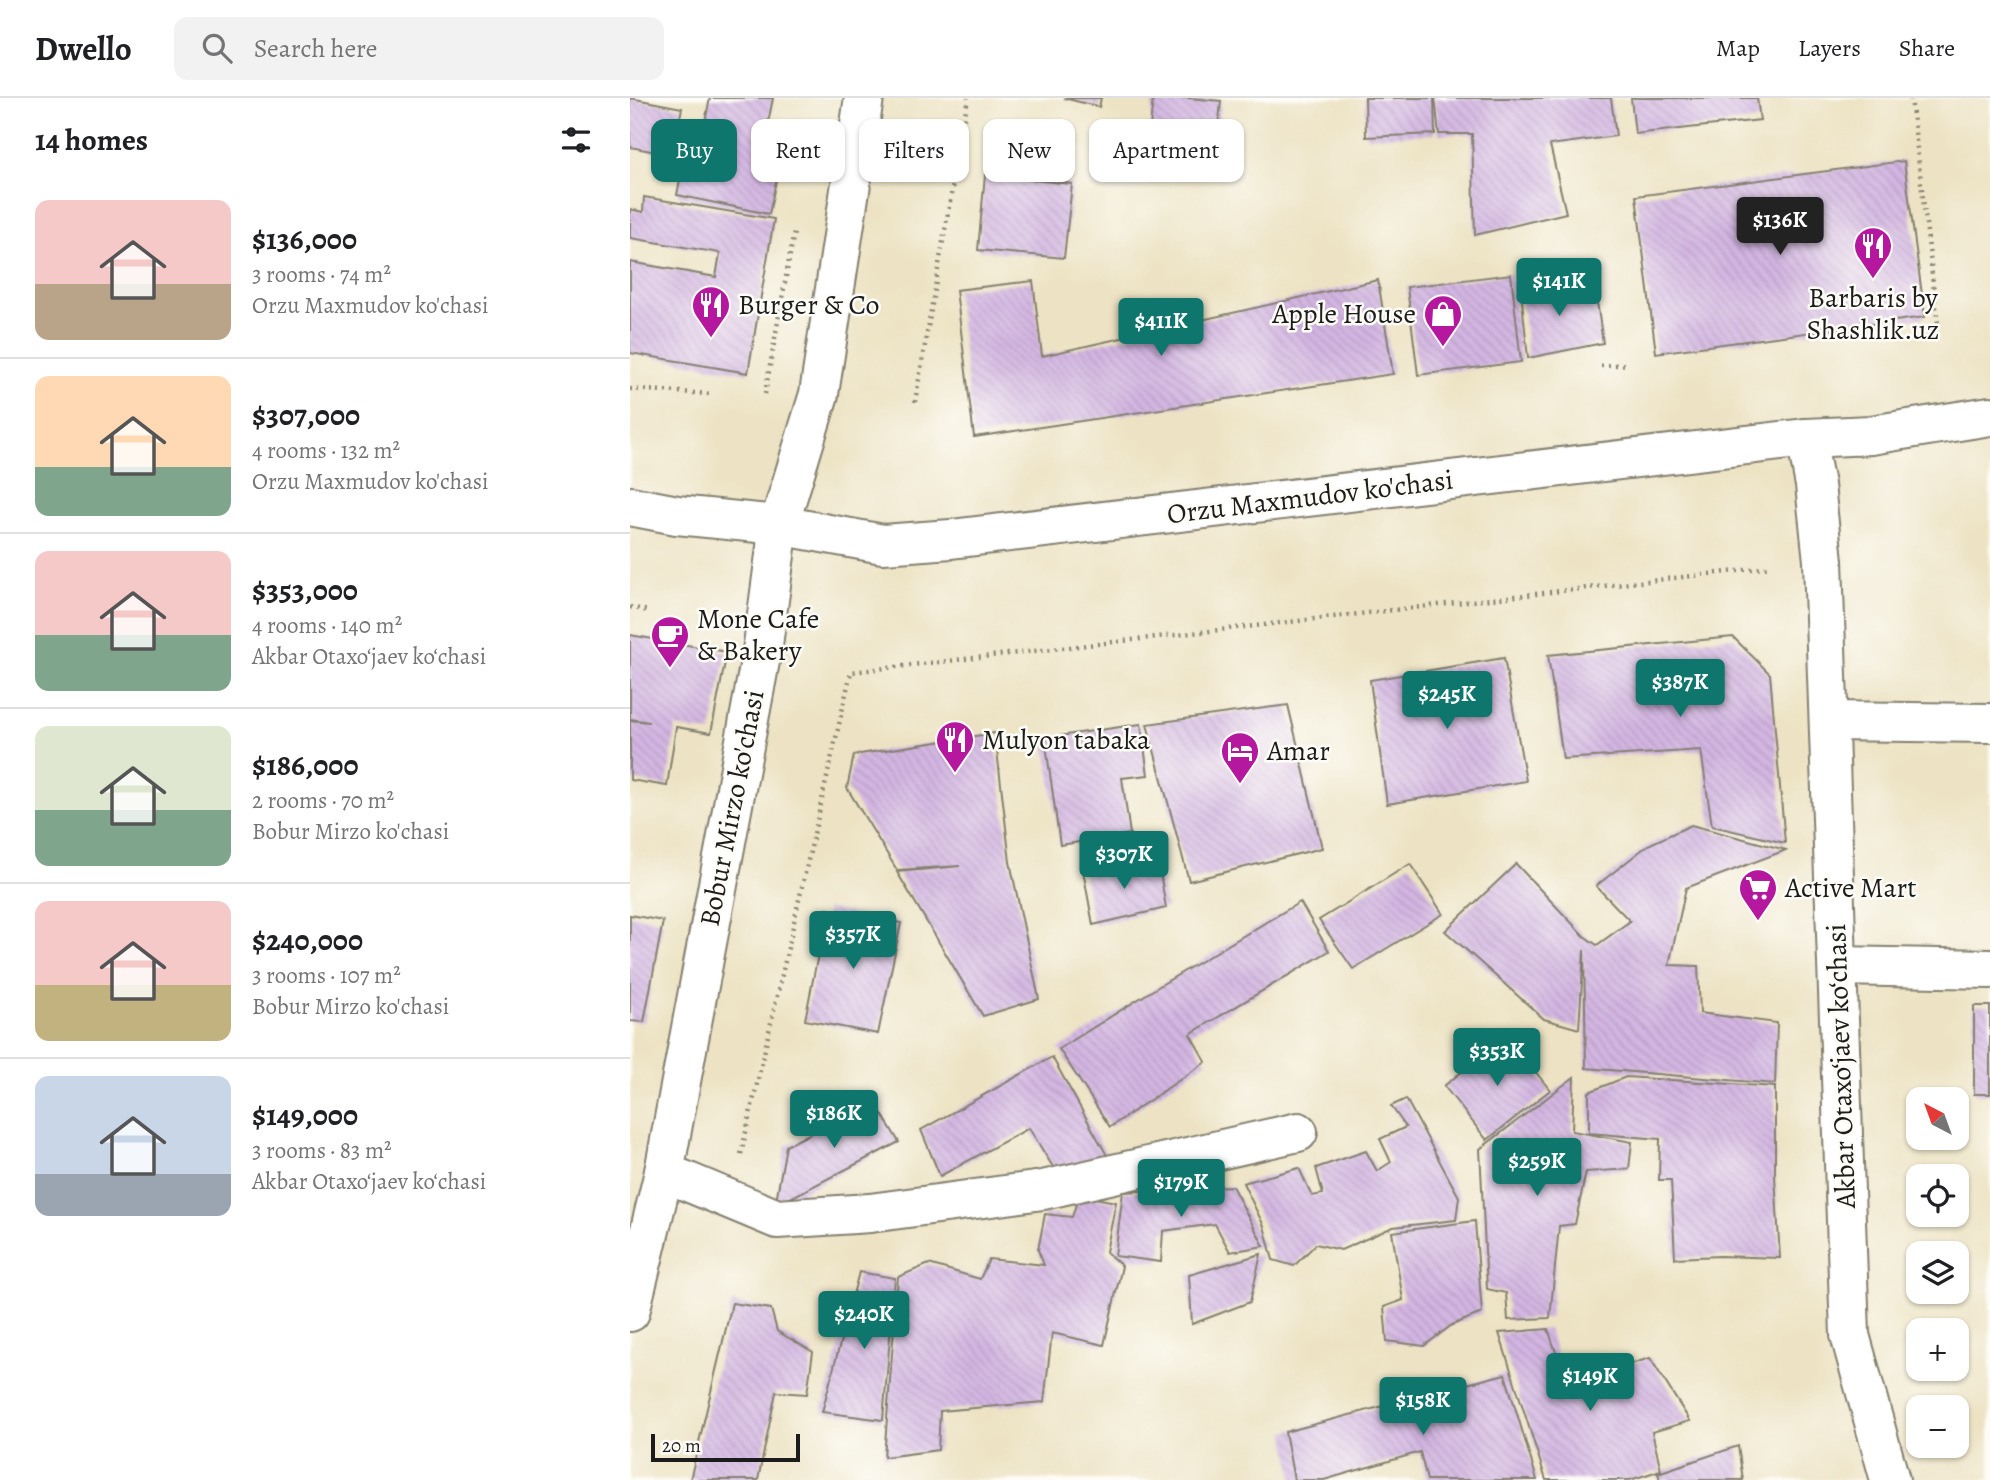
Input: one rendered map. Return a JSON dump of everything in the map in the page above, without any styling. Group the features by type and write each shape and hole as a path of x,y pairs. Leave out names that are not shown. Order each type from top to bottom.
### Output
{"main road":[{"name":"Bobur Mirzo ko'chasi","path":"630,1312 664,1172 763,645 779,525 819,394 864,98"},
{"name":"Orzu Maxmudov ko'chasi","path":"630,506 677,515 779,525 883,544 951,539 1806,439 1871,435 1990,416"},
{"name":"Akbar Otaxo‘jaev ko‘chasi","path":"1806,439 1815,485 1824,561 1850,1335 1890,1480"},
{"path":"1829,721 1990,723"},
{"path":"1838,966 1990,969"},
{"path":"664,1172 777,1219 870,1213 1043,1190 1298,1132"}],"path":[{"path":"915,402 968,98"},
{"path":"1911,98 1938,324"},
{"path":"765,394 797,219"},
{"path":"1601,366 1627,364"},
{"path":"630,389 711,394"},
{"path":"731,1200 851,672 1771,567"},
{"path":"630,607 648,611"}],"building":[{"path":"630,98 682,108 680,119 651,119 651,151 630,147"},
{"path":"710,98 773,98 769,119 751,119 751,182 776,182 769,214 677,195 680,182 737,182 737,119 706,119"},
{"path":"1064,98 1101,98 1099,107"},
{"path":"1153,98 1221,101 1219,119 1151,119"},
{"path":"1365,98 1434,98 1435,134 1366,137"},
{"path":"1435,98 1611,98 1616,136 1550,145 1566,213 1475,235 1472,134 1439,134"},
{"path":"1631,98 1757,98 1760,120 1635,134"},
{"path":"1904,161 1925,317 1656,353 1636,196"},
{"path":"984,182 1072,184 1064,258 978,250"},
{"path":"644,197 774,219 748,373 630,353 630,262 716,277 720,253 630,238 630,209 643,212"},
{"path":"1511,274 1521,362 1418,375 1407,287"},
{"path":"1378,280 1393,374 974,437 956,290 1033,281 1042,356"},
{"path":"1520,281 1595,288 1603,343 1528,358"},
{"path":"630,635 727,652 711,733 676,727 667,786 630,780 630,720 649,722 630,719"},
{"path":"1733,637 1770,674 1785,843 1712,826 1701,750 1563,759 1548,655"},
{"path":"1504,658 1526,781 1387,804 1370,680"},
{"path":"1288,705 1322,848 1189,881 1147,724"},
{"path":"1141,724 1148,775 1122,778 1130,834 1060,845 1045,738"},
{"path":"995,733 1010,862 1039,999 983,1016 897,872 960,866 897,870 847,788 854,755"},
{"path":"1691,825 1786,850 1686,888 1669,965 1698,966 1700,1013 1777,1023 1775,1084 1586,1068 1584,950 1579,1029 1544,1019 1445,931 1516,864 1584,936 1597,945 1630,921 1596,886 1648,845"},
{"path":"1158,860 1166,908 1093,925 1083,870"},
{"path":"1410,864 1443,914 1353,969 1319,920"},
{"path":"1300,902 1329,951 1190,1034 1206,1062 1110,1127 1059,1049"},
{"path":"827,909 901,923 878,1034 805,1020"},
{"path":"630,915 663,921 644,1022 630,1021"},
{"path":"1974,1006 1990,1006 1990,1094 1974,1094"},
{"path":"1507,1036 1550,1090 1487,1140 1444,1086"},
{"path":"1052,1057 1113,1166 1061,1180 1029,1128 940,1176 921,1130"},
{"path":"1574,1077 1572,1131 1632,1142 1629,1169 1586,1172 1575,1224 1559,1226 1550,1318 1508,1320 1506,1293 1487,1289 1480,1149"},
{"path":"1626,1077 1775,1087 1775,1176 1780,1258 1675,1258 1671,1180 1659,1180 1660,1139 1589,1133 1589,1092"},
{"path":"1406,1099 1459,1197 1456,1220 1393,1227 1341,1250 1316,1244 1294,1266 1273,1260 1264,1226 1243,1183 1299,1168 1312,1196 1323,1194 1316,1168 1366,1151 1377,1171 1391,1162 1380,1139 1406,1127 1391,1106"},
{"path":"874,1101 899,1142 775,1206 786,1146"},
{"path":"1232,1186 1264,1246 1230,1252 1215,1224 1163,1231 1161,1262 1115,1256 1123,1192"},
{"path":"1079,1195 1116,1202 1106,1252 1122,1266 1104,1345 1052,1333 1044,1402 940,1411 938,1450 884,1457 898,1277 929,1264 980,1279 989,1259 1044,1265 1038,1250 1045,1214 1072,1217"},
{"path":"1475,1221 1482,1313 1452,1325 1424,1346 1387,1341 1384,1307 1403,1300 1392,1232"},
{"path":"1261,1254 1250,1302 1192,1324 1189,1275"},
{"path":"859,1272 895,1278 883,1420 822,1412"},
{"path":"732,1303 771,1309 777,1331 813,1352 807,1394 776,1392 758,1480 690,1480"},
{"path":"1548,1329 1567,1384 1650,1358 1690,1421 1652,1432 1661,1470 1630,1480 1546,1480 1499,1333"},
{"path":"1505,1374 1537,1480 1427,1480 1420,1452 1324,1480 1294,1480 1285,1432"},
{"path":"1738,1446 1743,1480 1660,1480 1658,1473"}],"place":[{"name":"Barbaris by Shashlik.uz","path":"1873,280"},
{"name":"Burger & Co","path":"711,339"},
{"name":"Apple House","path":"1443,348"},
{"name":"Mone Cafe & Bakery","path":"670,669"},
{"name":"Mulyon tabaka","path":"955,774"},
{"name":"Amar","path":"1240,785"},
{"name":"Active Mart","path":"1758,922"}]}
